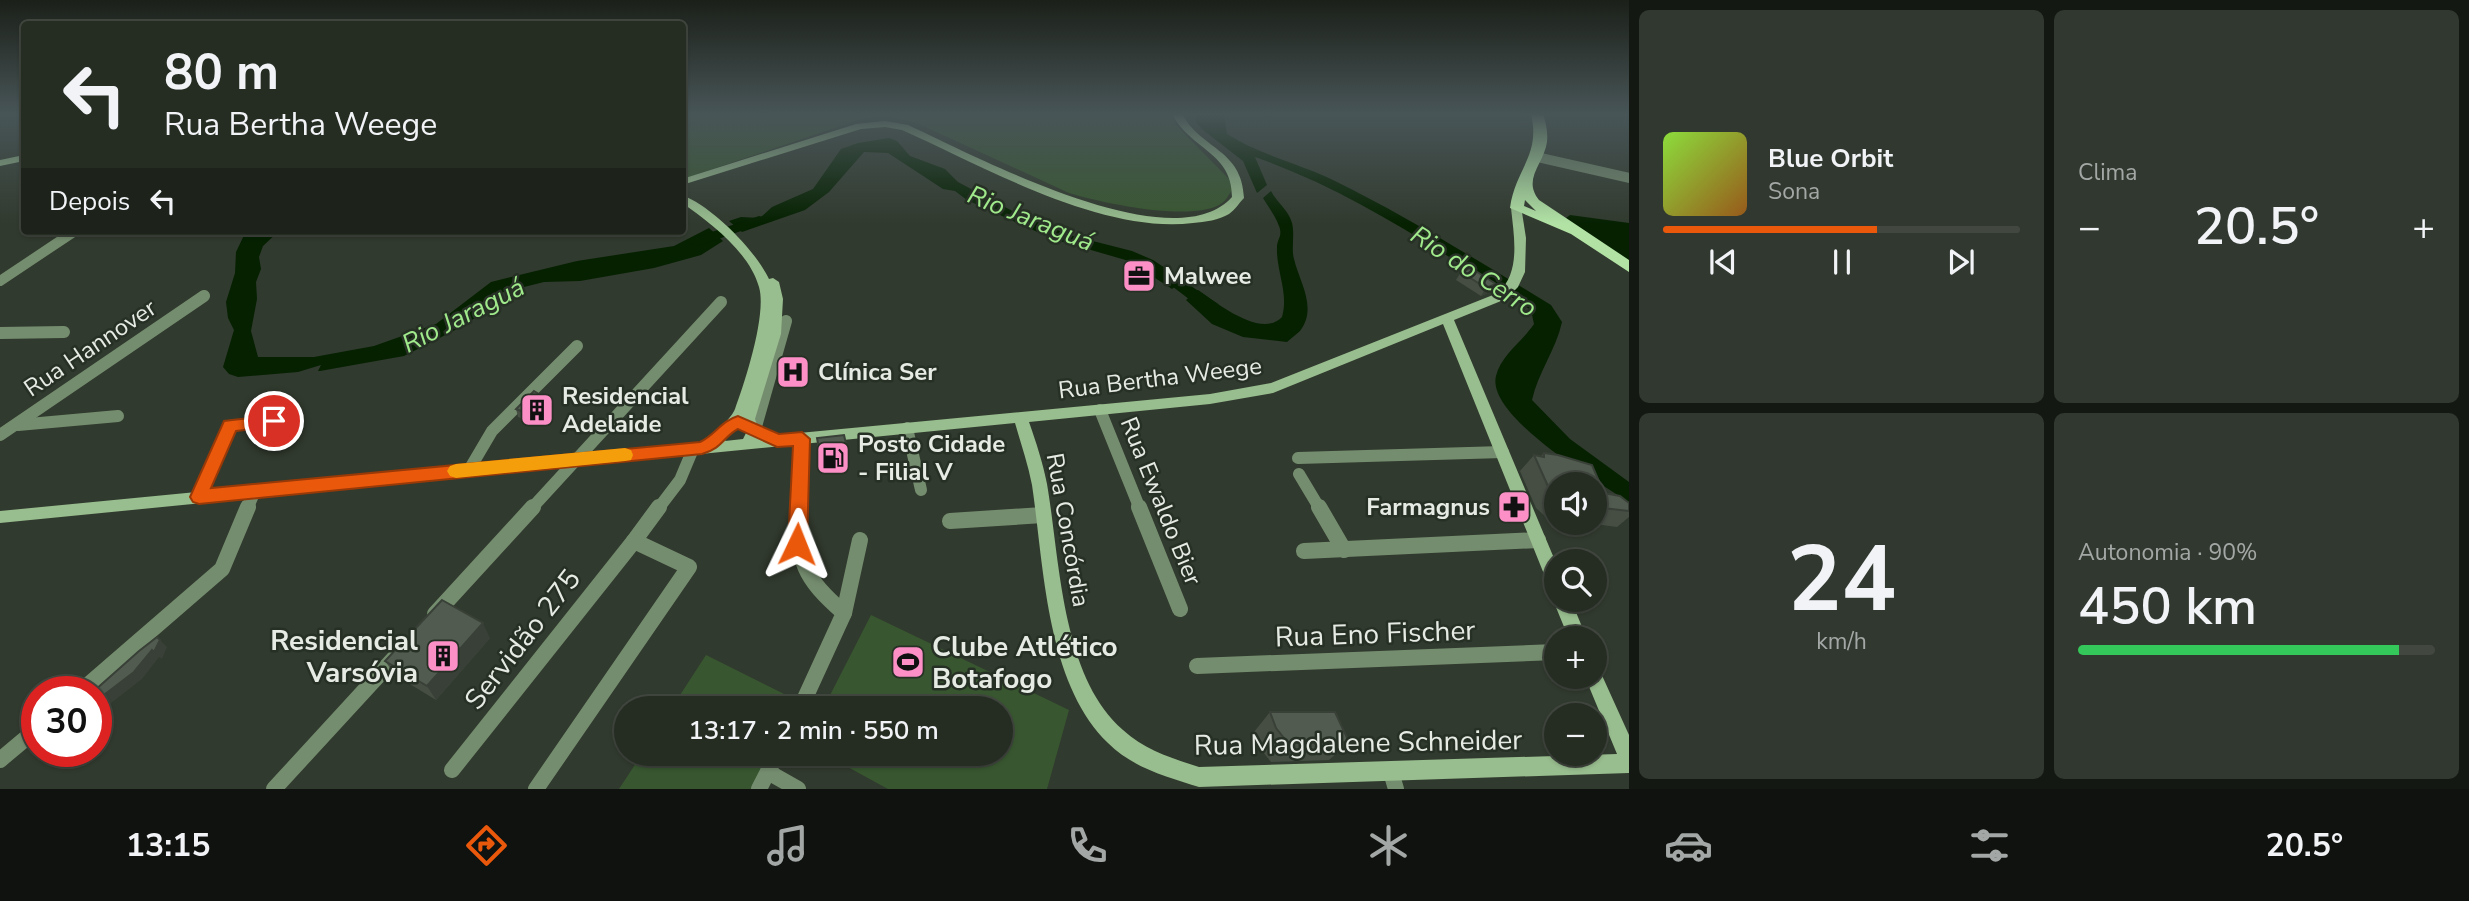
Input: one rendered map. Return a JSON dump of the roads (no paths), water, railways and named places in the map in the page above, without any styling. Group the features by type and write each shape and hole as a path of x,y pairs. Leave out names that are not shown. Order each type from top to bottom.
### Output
{"main road":[{"path":"686,186 705,176 783,151"},
{"path":"957,151 1059,197 1086,206 1160,219 1189,220 1221,214 1238,198 1240,185 1237,177 1214,151"},
{"path":"1538,151 1520,188 1521,210 1571,230"},
{"path":"0,163 21,159"},
{"path":"1525,182 1530,200 1629,267"},
{"path":"686,187 710,216 768,271 777,293 776,332 749,416 751,434"},
{"path":"686,201 710,216"},
{"name":"Rua Bertha Weege","path":"6,517 698,448 751,434 777,441 802,439 1262,391 1496,300 1507,292 1518,276 1521,210"},
{"path":"726,441 726,428 739,416 763,336 768,297 755,266 736,240"},
{"path":"1448,320 1544,555"},
{"path":"1425,328 1457,338"},
{"name":"Rua Concórdia","path":"1020,417 1037,472 1064,644 1084,695 1104,725"},
{"path":"734,422 751,434"},
{"path":"1599,689 1629,758"},
{"name":"Rua Magdalene Schneider","path":"1104,725 1121,743 1145,760 1172,772 1199,777 1394,781 1629,763"}],"street":[{"path":"1536,157 1629,178"},
{"path":"0,281 69,235"},
{"name":"Rua Hannover","path":"0,435 204,296"},
{"path":"274,789 721,302"},
{"path":"751,434 786,321"},
{"path":"0,333 65,332"},
{"path":"470,470 492,431 577,346"},
{"name":"Rua Ewaldo Bier","path":"1100,410 1180,609"},
{"path":"14,425 118,416"},
{"path":"199,497 230,426 274,421"},
{"path":"906,428 921,491"},
{"path":"802,439 797,544 800,558 814,585 844,613"},
{"name":"Servidão 275","path":"452,770 634,541 680,480 698,448"},
{"path":"1298,458 1503,452"},
{"path":"1299,474 1344,550"},
{"path":"98,676 222,569 255,491"},
{"path":"950,521 1043,515"},
{"path":"0,527 6,517"},
{"path":"806,696 844,613 860,540"},
{"path":"1304,551 1538,540"},
{"path":"536,789 690,567 634,541"},
{"name":"Rua Eno Fischer","path":"1197,666 1544,652"},
{"path":"0,760 21,742"},
{"path":"759,789 771,766"},
{"path":"768,772 797,789"}],"water":[{"path":"840,151 906,151 910,156 945,169 958,182 1022,216 1073,236 1132,251 1153,260 1183,280 1172,289 1129,261 1053,239 967,200 955,191 943,189 888,153 864,152 829,192 805,210 742,232 729,221 741,217 760,218 772,207 813,189"},
{"name":"Rio do Cerro","path":"1230,151 1260,151 1322,175 1390,210 1551,305 1562,322 1532,400 1570,439 1629,482 1629,502 1607,488 1607,472 1583,472 1548,447 1508,410 1498,392 1496,376 1499,368 1534,324 1531,310 1398,225 1328,188 1255,157 1267,185 1257,193 1243,161"},
{"path":"1271,191 1292,223 1293,255 1307,304 1305,322 1300,331 1287,342 1243,337 1212,324 1186,300 1198,290 1227,310 1251,322 1273,323 1282,317 1284,299 1277,247 1280,229 1263,198"},
{"path":"1570,215 1629,223 1629,261 1566,218"},
{"path":"709,228 723,241 701,255 654,268 580,281 544,282 496,294 486,301 476,317 465,325 404,356 320,371 321,365 298,372 238,377 229,374 223,367 234,330 228,318 226,302 235,273 236,252 244,235 275,235 263,246 259,257 261,269 256,282 257,299 251,331 258,357 314,357 374,346 436,324 491,282 577,261 674,246"}],"waterway":[{"name":"Rio Jaraguá","path":"696,242 759,220"},
{"name":"Rio Jaraguá","path":"1161,271 1212,308"}],"place":[{"name":"Malwee","path":"1139,276"},
{"name":"Clínica Ser","path":"793,372"},
{"name":"Residencial Adelaide","path":"537,410"},
{"name":"Posto Cidade - Filial V","path":"833,458"},
{"name":"Farmagnus","path":"1514,507"},
{"name":"Residencial Varsóvia","path":"443,656"},
{"name":"Clube Atlético Botafogo","path":"908,662"}]}
